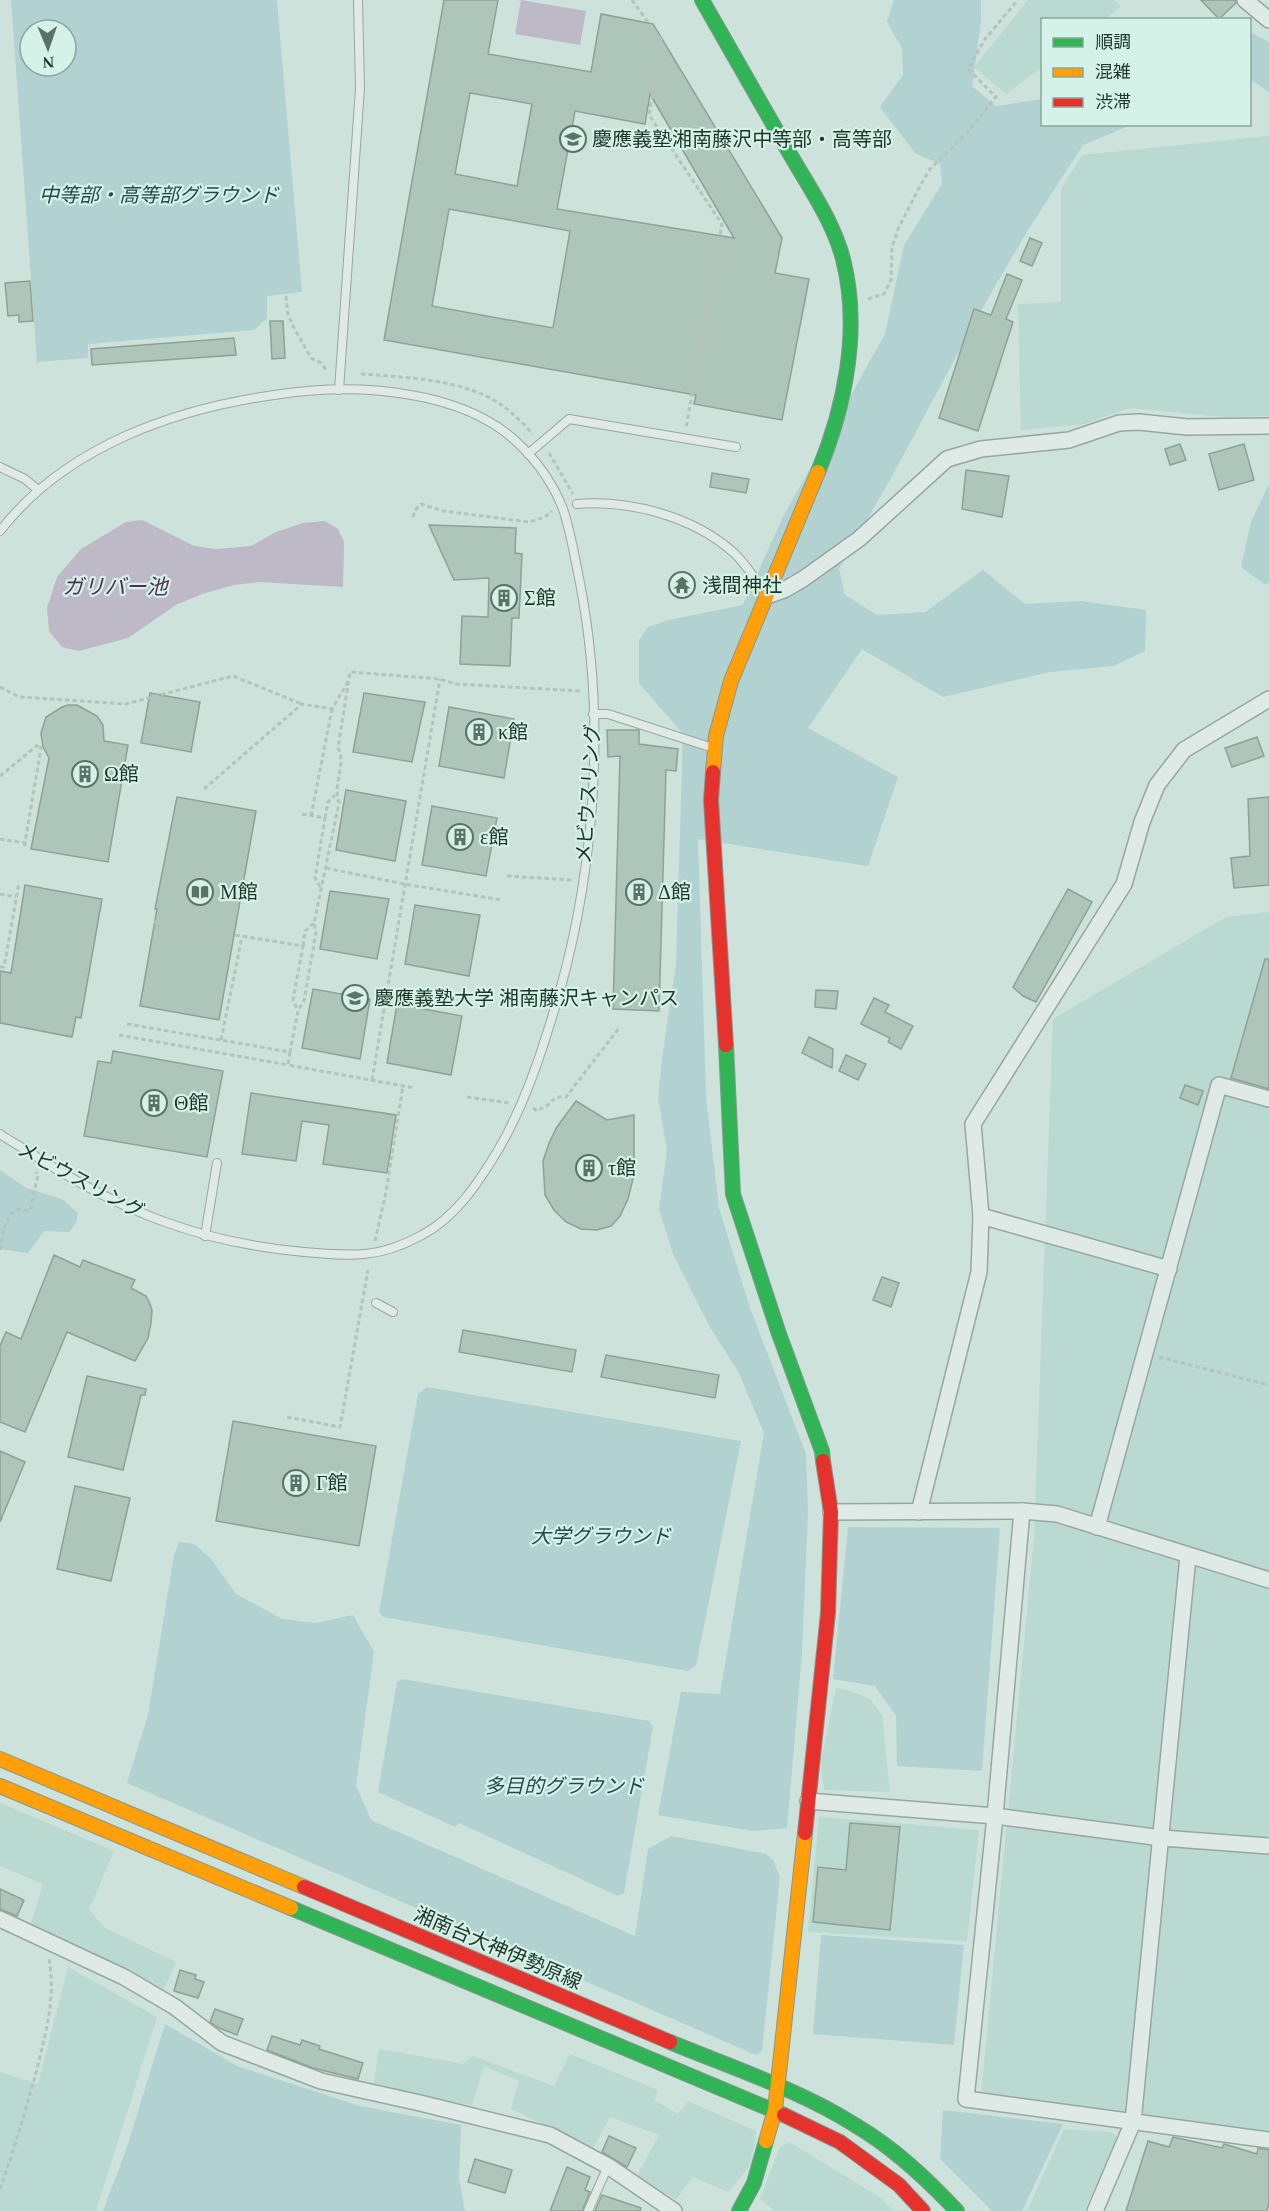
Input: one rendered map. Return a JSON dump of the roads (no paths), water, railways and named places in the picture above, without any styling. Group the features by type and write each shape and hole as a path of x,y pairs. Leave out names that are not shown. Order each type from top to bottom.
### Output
{"street":[{"path":"702,0 827,218 843,259 850,305 849,350 843,399 821,465 731,681 716,736 711,800 733,1194 779,1334 822,1451 831,1512 828,1613 775,2110 754,2183 739,2211"},
{"path":"1245,0 1269,20"},
{"path":"767,596 784,590 803,579 859,539 947,459 981,449 1069,440 1119,423 1138,422 1187,427 1269,426"},
{"path":"919,1512 979,1272 981,1216 973,1124 1124,884 1142,822 1157,785 1184,750 1269,699"},
{"path":"1096,1527 1219,1084 1269,1099"},
{"path":"981,1216 1169,1269"},
{"path":"831,1512 1022,1511 1057,1514 1269,1580"},
{"path":"1022,1511 966,2099 1269,2140"},
{"path":"1095,2211 1133,2122 1188,1556"},
{"name":"湘南台大神伊勢原線","path":"0,1759 778,2087 838,2115 875,2137 936,2189 957,2211"},
{"path":"0,1786 775,2110 840,2142 899,2185 923,2211"},
{"path":"808,1801 994,1816 1162,1838 1269,1846"},
{"path":"0,1919 124,1977 175,2007 222,2043 321,2081 550,2136 608,2166 674,2211"}],"lane":[{"path":"339,390 360,98 358,0"},
{"name":"メビウスリング","path":"0,531 38,490 77,464 132,433 191,411 238,400 312,389 399,393 441,401 476,414 501,428 528,454 546,475 562,507 586,615 593,714 594,773 578,914 557,1004 522,1104 512,1127 481,1178 457,1209 426,1234 386,1252 349,1255 260,1248 205,1236 172,1226 116,1202 58,1172 0,1134"},
{"path":"528,454 569,419 736,447"},
{"path":"0,467 25,479 38,490"},
{"path":"577,504 598,502 640,508 675,518 700,529 735,554 767,596"},
{"path":"593,714 608,714 715,748"},
{"path":"205,1236 217,1163"},
{"path":"376,1303 393,1312"},
{"path":"588,2211 608,2166"}],"water":[{"path":"521,0 586,11 580,45 515,34"},
{"name":"ガリバー池","path":"142,520 194,546 216,549 251,546 276,532 303,523 325,521 338,529 344,542 343,587 261,582 234,585 202,594 176,605 128,638 79,651 62,647 49,631 47,608 57,577 81,549 126,522"}],"place":[{"name":"慶應義塾湘南藤沢中等部・高等部","path":"573,139"},
{"name":"浅間神社","path":"682,585"},
{"name":"Σ館","path":"504,598"},
{"name":"κ館","path":"479,732"},
{"name":"Ω館","path":"85,774"},
{"name":"ε館","path":"460,837"},
{"name":"Μ館","path":"200,892"},
{"name":"Δ館","path":"639,892"},
{"name":"慶應義塾大学 湘南藤沢キャンパス","path":"355,998"},
{"name":"Θ館","path":"154,1103"},
{"name":"τ館","path":"589,1168"},
{"name":"Γ館","path":"296,1483"}],"park label":[{"name":"中等部・高等部グラウンド","path":"159,195"},
{"name":"大学グラウンド","path":"601,1536"},
{"name":"多目的グラウンド","path":"564,1786"}]}
